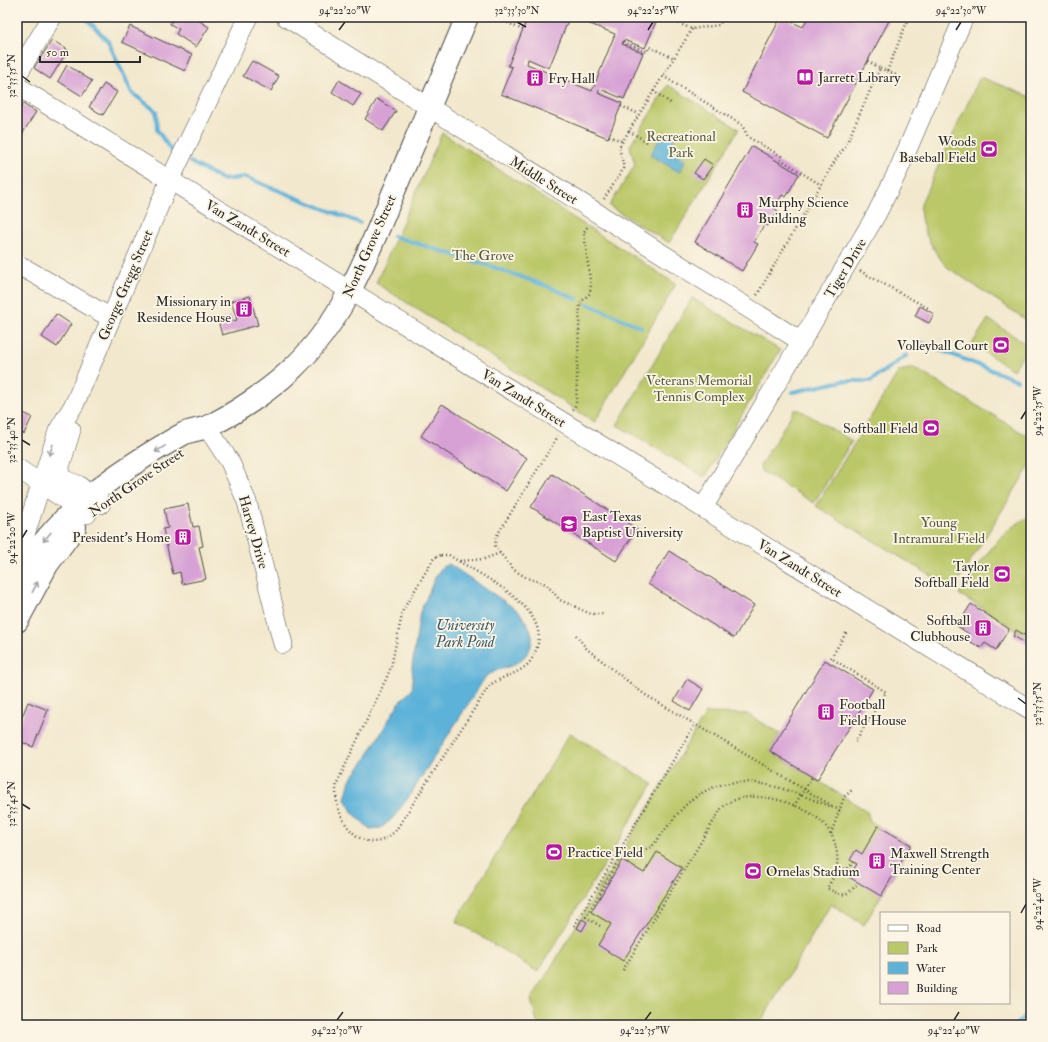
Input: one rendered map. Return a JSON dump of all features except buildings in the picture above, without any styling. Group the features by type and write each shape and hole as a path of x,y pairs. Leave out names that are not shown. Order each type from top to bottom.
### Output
{"main road":[{"name":"North Grove Street","path":"17,621 57,550 89,505 110,480 186,433 207,427 265,390 290,370 325,333 352,291 467,17"},
{"name":"North Grove Street","path":"17,582 46,539 89,505"}],"street":[{"path":"17,75 52,17"},
{"name":"George Gregg Street","path":"48,480 70,435 75,403 170,180 248,17"},
{"name":"Middle Street","path":"286,17 802,342"},
{"name":"Tiger Drive","path":"703,508 848,265 892,183 964,17"},
{"name":"Van Zandt Street","path":"17,86 1031,710"},
{"path":"17,264 111,318"},
{"name":"Harvey Drive","path":"207,427 230,462 247,502 283,644"},
{"path":"17,468 48,480 78,485 89,505"},
{"path":"17,560 48,480"}],"path":[{"path":"664,17 692,29 720,25 724,17"},
{"path":"887,71 909,17"},
{"path":"504,22 523,30"},
{"path":"623,42 647,52 649,47 674,58"},
{"path":"868,61 896,75"},
{"path":"748,309 836,159 846,147 880,68"},
{"path":"663,76 742,125 748,137 781,156 780,159 821,185"},
{"path":"653,91 672,104"},
{"path":"621,106 639,114"},
{"path":"629,131 648,144"},
{"path":"609,136 622,142"},
{"path":"848,265 928,308"},
{"path":"566,423 496,537 495,546 514,570 527,578 546,584 560,600 591,614 604,614"},
{"path":"460,561 523,604 537,624 539,633 538,642 530,663 522,670 496,680 489,686 396,830 384,841 372,842 356,835 342,819 335,799 337,783 386,679 403,610 411,594 434,558 441,555 449,555 460,561 484,559 500,553"},
{"path":"846,633 831,658 886,692 855,742"},
{"path":"576,635 587,649 644,694 840,810"},
{"path":"574,926 695,724"},
{"path":"794,806 812,777"},
{"path":"600,926 586,917 620,858 651,847 692,799 715,787 738,781 754,782 772,786 840,810"},
{"path":"831,834 844,797 852,790"},
{"path":"624,970 725,805 744,798 770,797 794,806 817,818 831,834 835,844 837,858 836,868 827,888 837,894 844,895 849,893 858,883"},
{"path":"836,868 847,869 854,862"}],"green space":[{"name":"Woods Baseball Field","path":"980,77 1031,97 1031,323 947,267 927,236 921,218 922,201"},
{"name":"Recreational Park","path":"668,85 739,129 669,243 609,206 635,165 630,146"},
{"name":"The Grove","path":"442,133 676,284 595,422 376,283"},
{"name":"Veterans Memorial Tennis Complex","path":"692,298 780,350 705,477 617,425"},
{"name":"Volleyball Court","path":"988,319 1029,346 1013,370 972,344"},
{"name":"Young Intramural Field","path":"914,368 1031,438 1031,464 953,589 816,506 899,371"},
{"name":"Veterans Memorial Tennis Complex","path":"794,410 800,410 852,441 814,503 761,471 760,466"},
{"name":"Taylor Softball Field","path":"1031,517 1031,639 959,594 999,539 1020,522"},
{"name":"Ornelas Stadium","path":"706,713 747,714 780,734 770,751 867,811 870,821 911,845 864,925 831,904 759,1025 538,1025 531,1000"},
{"name":"Practice Field","path":"570,733 653,784 538,972 456,921"}],"water":[{"path":"664,133 675,139 669,150 686,160 679,172 650,155"},
{"name":"University Park Pond","path":"449,564 517,610 528,624 531,631 531,645 523,658 515,664 486,676 408,798 393,818 381,828 370,829 353,813 345,799 350,780 363,763 400,701 412,690 412,667 420,612 436,576 442,567"}],"waterway":[{"path":"85,17 108,41 132,93 156,111 157,130 172,152"},
{"path":"190,162 223,180 245,177 360,223"},
{"path":"393,236 493,267 544,285 577,299"},
{"path":"588,304 641,327"},
{"path":"915,349 922,343 1017,380"},
{"path":"793,392 843,381 870,381 907,355"},
{"path":"1016,1025 1031,1011"}],"place":[{"name":"Jarrett Library","path":"805,77"},
{"name":"Fry Hall","path":"535,78"},
{"name":"Woods Baseball Field","path":"989,149"},
{"name":"Murphy Science Building","path":"745,210"},
{"name":"Missionary in Residence House","path":"244,309"},
{"name":"Volleyball Court","path":"1001,345"},
{"name":"Softball Field","path":"931,428"},
{"name":"East Texas Baptist University","path":"569,524"},
{"name":"President's Home","path":"183,537"},
{"name":"Taylor Softball Field","path":"1002,574"},
{"name":"Softball Clubhouse","path":"983,628"},
{"name":"Football Field House","path":"826,712"},
{"name":"Practice Field","path":"554,852"},
{"name":"Maxwell Strength Training Center","path":"877,861"},
{"name":"Ornelas Stadium","path":"753,871"}]}
